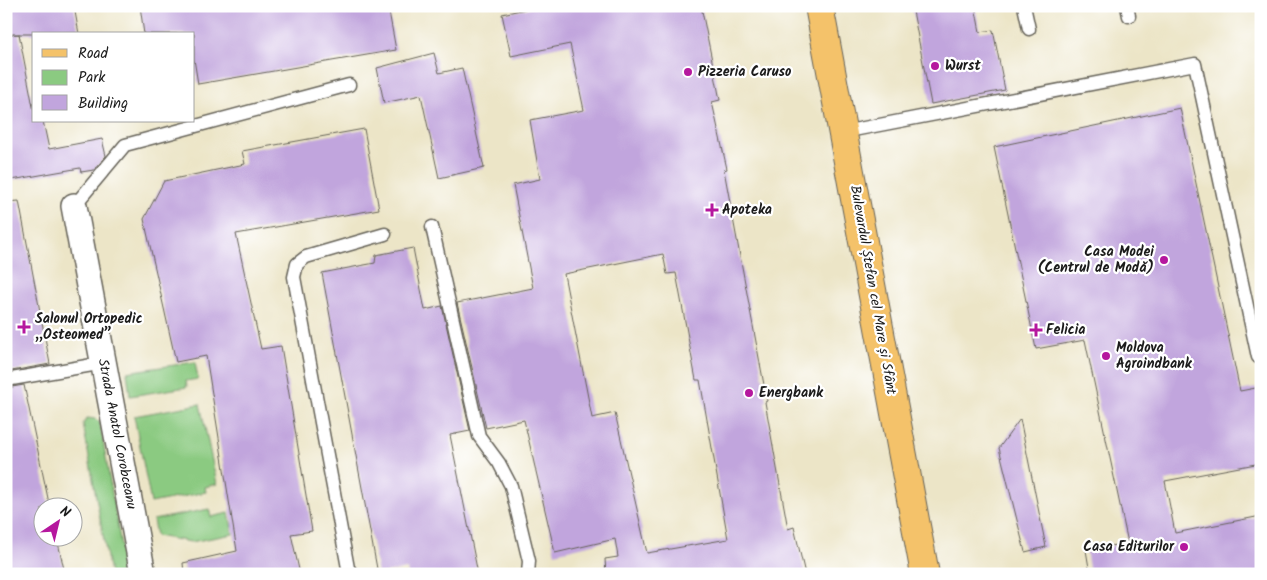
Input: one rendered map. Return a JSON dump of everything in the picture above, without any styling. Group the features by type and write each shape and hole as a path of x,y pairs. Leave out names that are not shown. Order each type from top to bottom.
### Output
{"main road":[{"name":"Bulevardul Ștefan cel Mare și Sfânt","path":"819,6 925,574"}],"street":[{"name":"Strada Anatol Corobceanu","path":"74,206 143,574"}],"lane":[{"path":"1024,6 1029,29"},
{"path":"844,132 1195,64 1258,357"},
{"path":"74,206 125,145 349,85"},
{"path":"432,227 479,436 499,463 511,486 529,561 528,574"},
{"path":"352,574 348,568 294,277 297,264 306,256 385,234"},
{"path":"6,380 104,363"}],"green space":[{"path":"195,362 198,379 186,381 187,387 130,396 127,372"},
{"path":"200,404 217,484 205,487 206,492 151,503 134,416"},
{"path":"87,418 96,419 100,423 126,574 110,574 83,424"},
{"path":"209,509 211,517 229,513 233,534 191,542 156,536 153,520"}],"building":[{"path":"6,6 74,6 79,32 6,34"},
{"path":"140,6 388,6 396,50 198,84 195,65 195,32 144,32"},
{"path":"540,6 701,6 720,100 712,102 727,169 724,170 767,401 765,402 788,529 794,527 805,574 606,574 605,559 618,557 615,539 555,553 524,420 486,428 457,303 533,288 513,185 540,179 530,120 584,110 570,44 511,56 502,14","holes":["663,254 667,274 676,273 696,380 700,380 728,539 647,553 615,413 592,418 564,274"]},
{"path":"912,6 975,6 980,32 993,30 1005,90 931,104"},
{"path":"19,34 32,102 32,122 43,122 49,149 102,139 106,156 94,170 81,172 80,168 6,181 6,35"},
{"path":"434,53 439,73 462,68 484,168 439,178 421,95 384,103 377,68"},
{"path":"1180,108 1240,391 1261,387 1261,463 1165,481 1175,533 1261,516 1261,574 1090,574 1086,550 1128,543 1085,340 1036,349 994,147"},
{"path":"364,129 379,209 236,234 261,349 281,346 312,531 291,534 300,574 184,574 183,563 237,551 206,356 176,362 144,219 164,181 245,164 242,151"},
{"path":"19,201 50,364 6,372 6,202"},
{"path":"413,248 425,310 442,306 470,431 450,435 478,574 408,574 407,569 378,574 322,273 375,263 376,255"},
{"path":"24,385 48,498 32,498 32,548 59,548 65,574 6,574 6,388"},
{"path":"1020,419 1046,547 1025,552 999,448"}],"place":[{"name":"Wurst","path":"935,66"},
{"name":"Pizzeria Caruso","path":"688,72"},
{"name":"Apoteka","path":"712,210"},
{"name":"Casa Modei (Centrul de Modă)","path":"1164,260"},
{"name":"Salonul Ortopedic „Osteomed”","path":"24,327"},
{"name":"Felicia","path":"1036,330"},
{"name":"Moldova Agroindbank","path":"1106,356"},
{"name":"Energbank","path":"749,393"},
{"name":"Casa Editurilor","path":"1184,547"}]}
